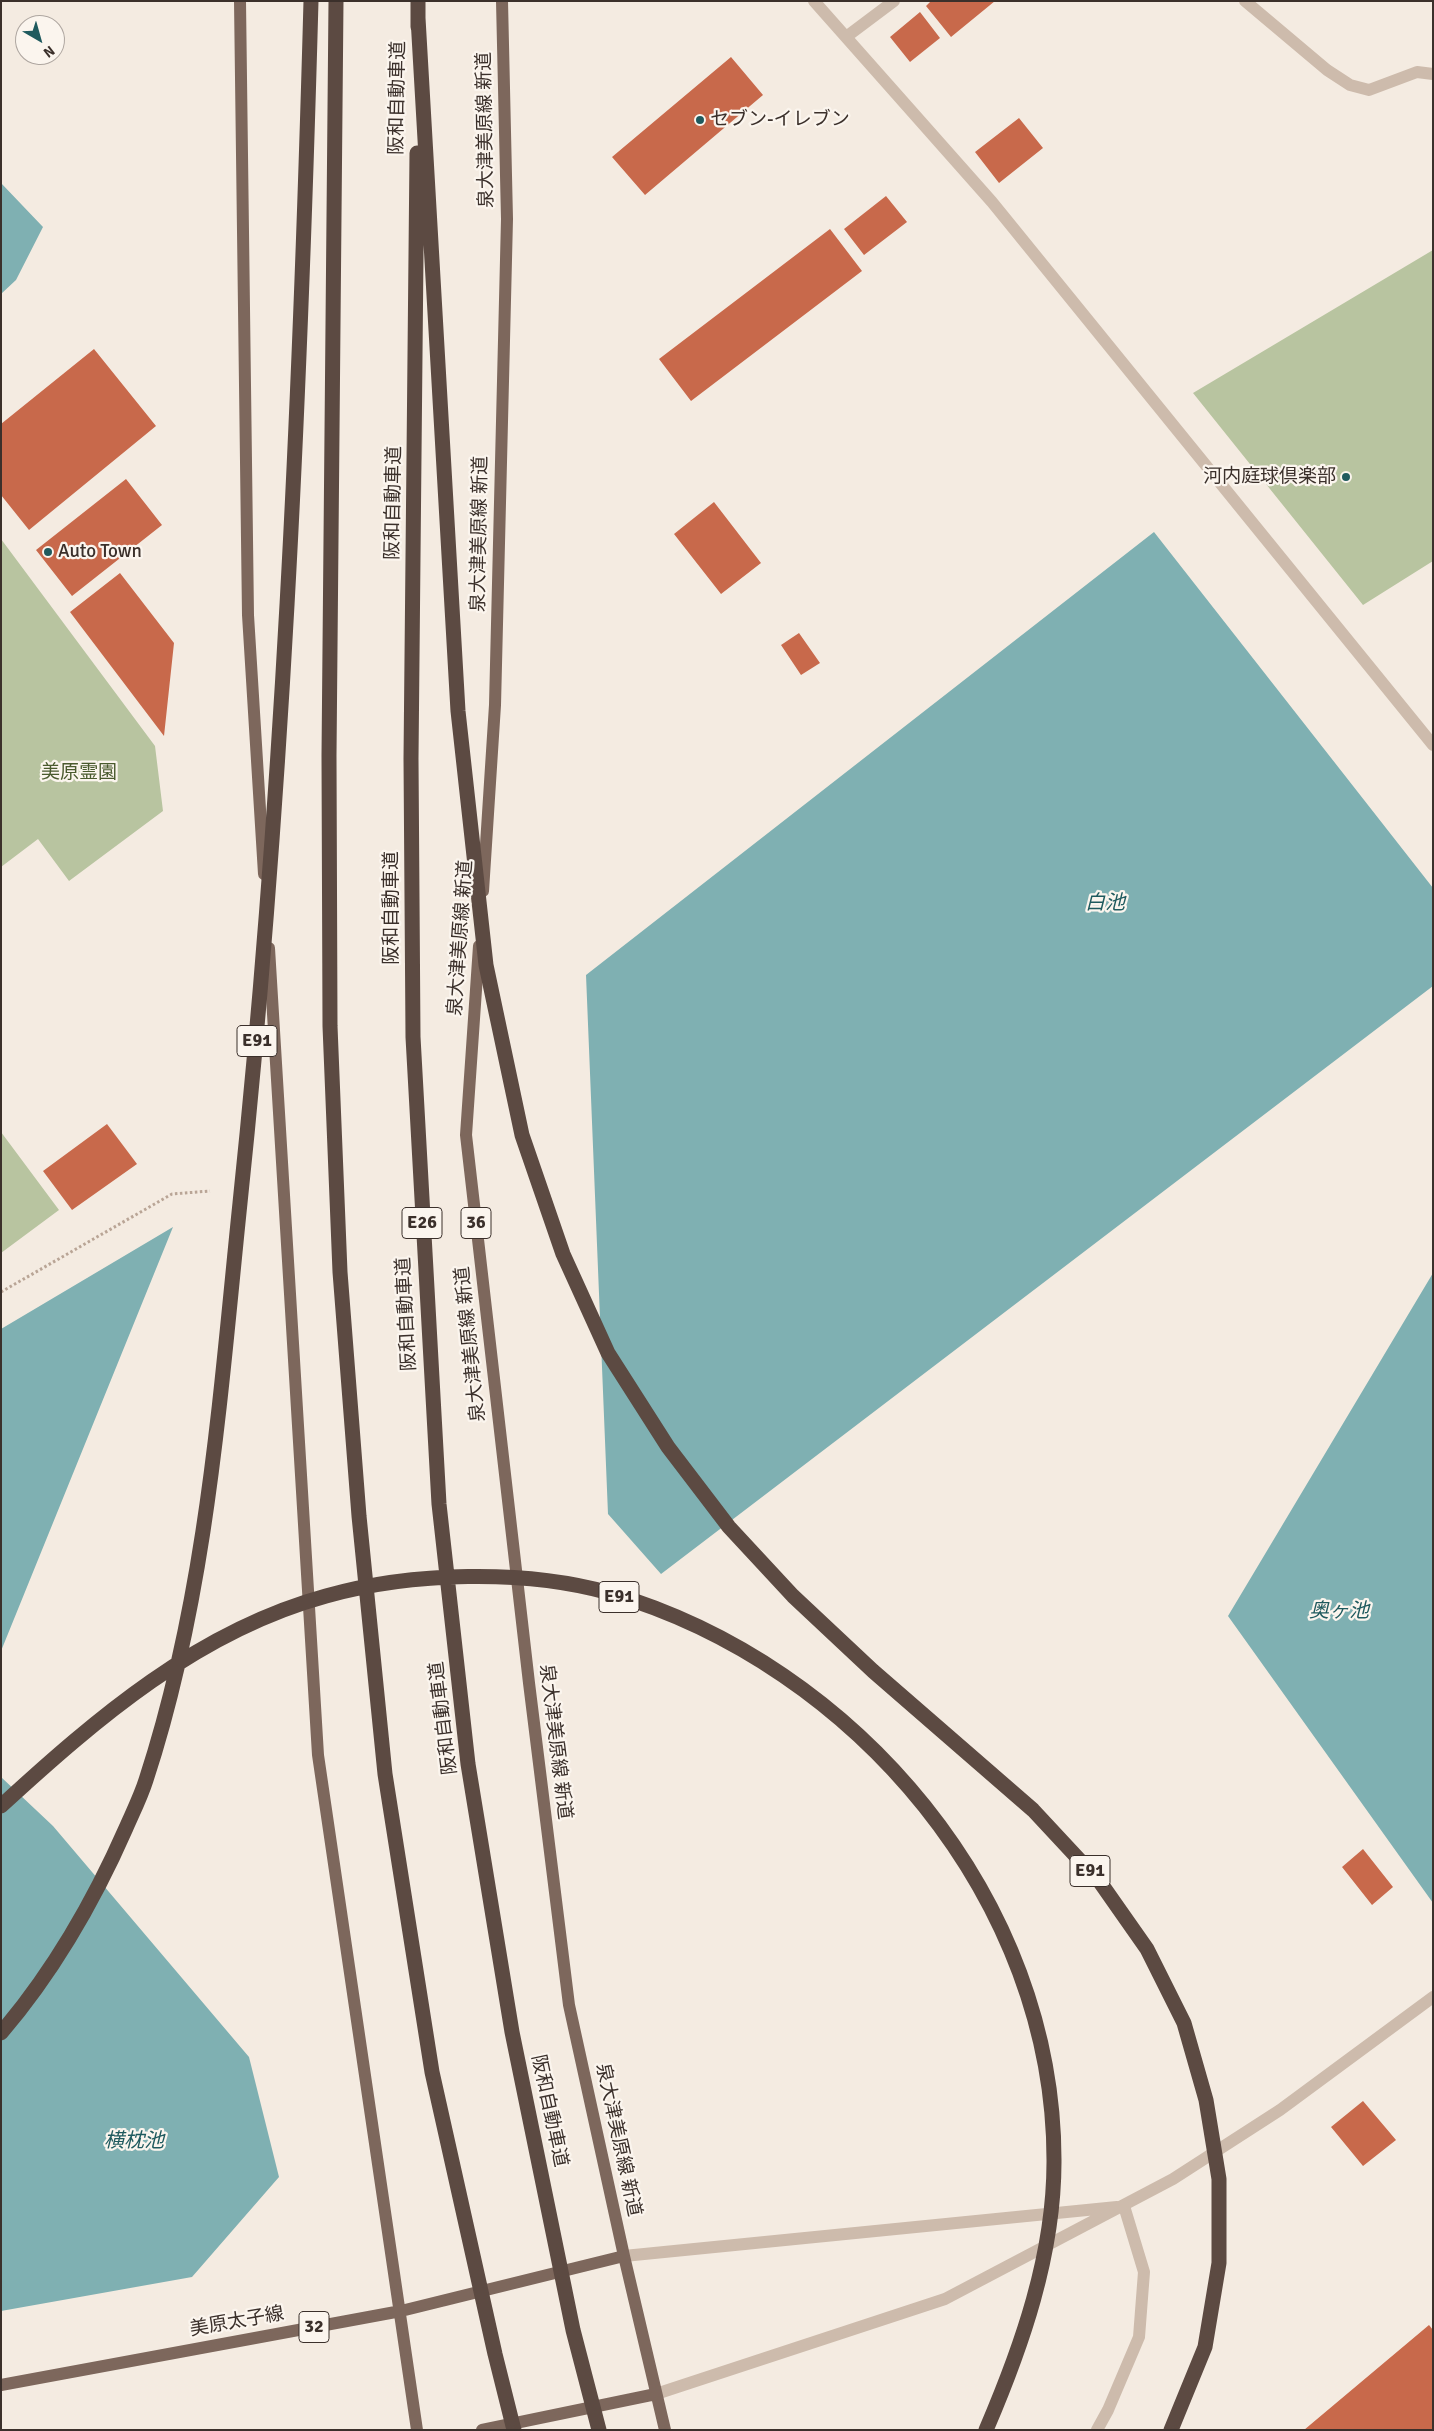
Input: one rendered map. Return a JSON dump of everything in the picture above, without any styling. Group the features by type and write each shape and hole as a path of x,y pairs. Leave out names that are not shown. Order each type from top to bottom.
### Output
{"highway":[{"name":"E91","path":"1,2033 66,1944 110,1864 145,1786 167,1710 191,1607 223,1366 258,1027 279,735 302,298 311,1"},
{"path":"336,1 330,754 330,1016 340,1272 359,1516 385,1774 432,2072 495,2354 514,2430"},
{"name":"阪和自動車道","path":"418,1 411,758 413,1037 439,1504 468,1764 512,2032 573,2330 599,2430"},
{"name":"E91","path":"418,18 458,711 486,965 522,1135 563,1254 608,1353 679,1462 729,1526 793,1596 873,1670 1032,1810 1100,1882 1147,1949 1184,2023 1206,2100 1220,2179 1219,2263 1205,2347 1171,2430"},
{"name":"E91","path":"1,1806 102,1717 169,1669 214,1642 258,1621 326,1596 398,1582 472,1576 540,1580 608,1592 673,1616 735,1644 800,1686 855,1731 904,1780 946,1833 981,1889 1010,1951 1033,2013 1049,2087 1054,2163 1047,2241 1027,2323 986,2430"}],"main road":[{"path":"240,1 248,615 318,1755 417,2430"},
{"name":"泉大津美原線 新道","path":"502,1 507,219 495,705 466,1135 528,1683 569,2005 624,2256 666,2430"},
{"name":"美原太子線","path":"1,2384 401,2311 624,2256"},
{"path":"482,2430 656,2394"}],"street":[{"path":"814,1 992,202 1433,745"},
{"path":"846,37 894,1"},
{"path":"1246,1 1327,70 1350,85 1369,90 1417,72 1433,74"},
{"path":"656,2394 945,2299 1174,2179 1280,2110 1433,1997"},
{"path":"624,2256 1124,2206"},
{"path":"1097,2430 1108,2410 1139,2337 1144,2272 1124,2206"}],"path":[{"path":"1,1292 172,1194 218,1190"}],"green space":[{"name":"河内庭球倶楽部","path":"1433,250 1433,561 1363,605 1193,393"},
{"name":"美原霊園","path":"1,539 155,746 163,811 69,881 38,839 1,867"},
{"path":"1,1132 59,1210 1,1253"}],"water":[{"path":"1,183 43,227 16,280 1,294"},
{"name":"白池","path":"1154,532 1433,888 1433,986 661,1574 608,1514 586,975"},
{"path":"173,1227 1,1651 1,1329"},
{"name":"奥ヶ池","path":"1433,1273 1433,1903 1228,1616"},
{"name":"横枕池","path":"1,1777 53,1826 249,2057 279,2177 192,2277 1,2311"}],"building":[{"path":"931,1 995,1 951,37 926,6"},
{"path":"920,12 940,38 910,62 890,37"},
{"path":"731,57 763,95 645,195 612,157"},
{"path":"1019,118 1043,148 999,183 975,152"},
{"path":"886,196 907,222 864,255 844,229"},
{"path":"830,229 862,271 691,401 659,359"},
{"path":"94,349 156,426 29,530 1,495 1,424"},
{"path":"126,479 162,525 72,596 36,550"},
{"path":"714,502 761,563 721,594 674,534"},
{"path":"120,573 174,643 164,736 70,612"},
{"path":"799,633 820,663 801,675 781,645"},
{"path":"107,1124 137,1164 72,1210 43,1171"},
{"path":"1363,1849 1393,1887 1372,1905 1342,1867"},
{"path":"1363,2101 1396,2140 1363,2166 1331,2127"},
{"path":"1429,2325 1433,2330 1433,2430 1304,2430"}],"place":[{"name":"セブン-イレブン","path":"700,120"},
{"name":"河内庭球倶楽部","path":"1346,477"},
{"name":"Auto Town","path":"48,552"}]}
